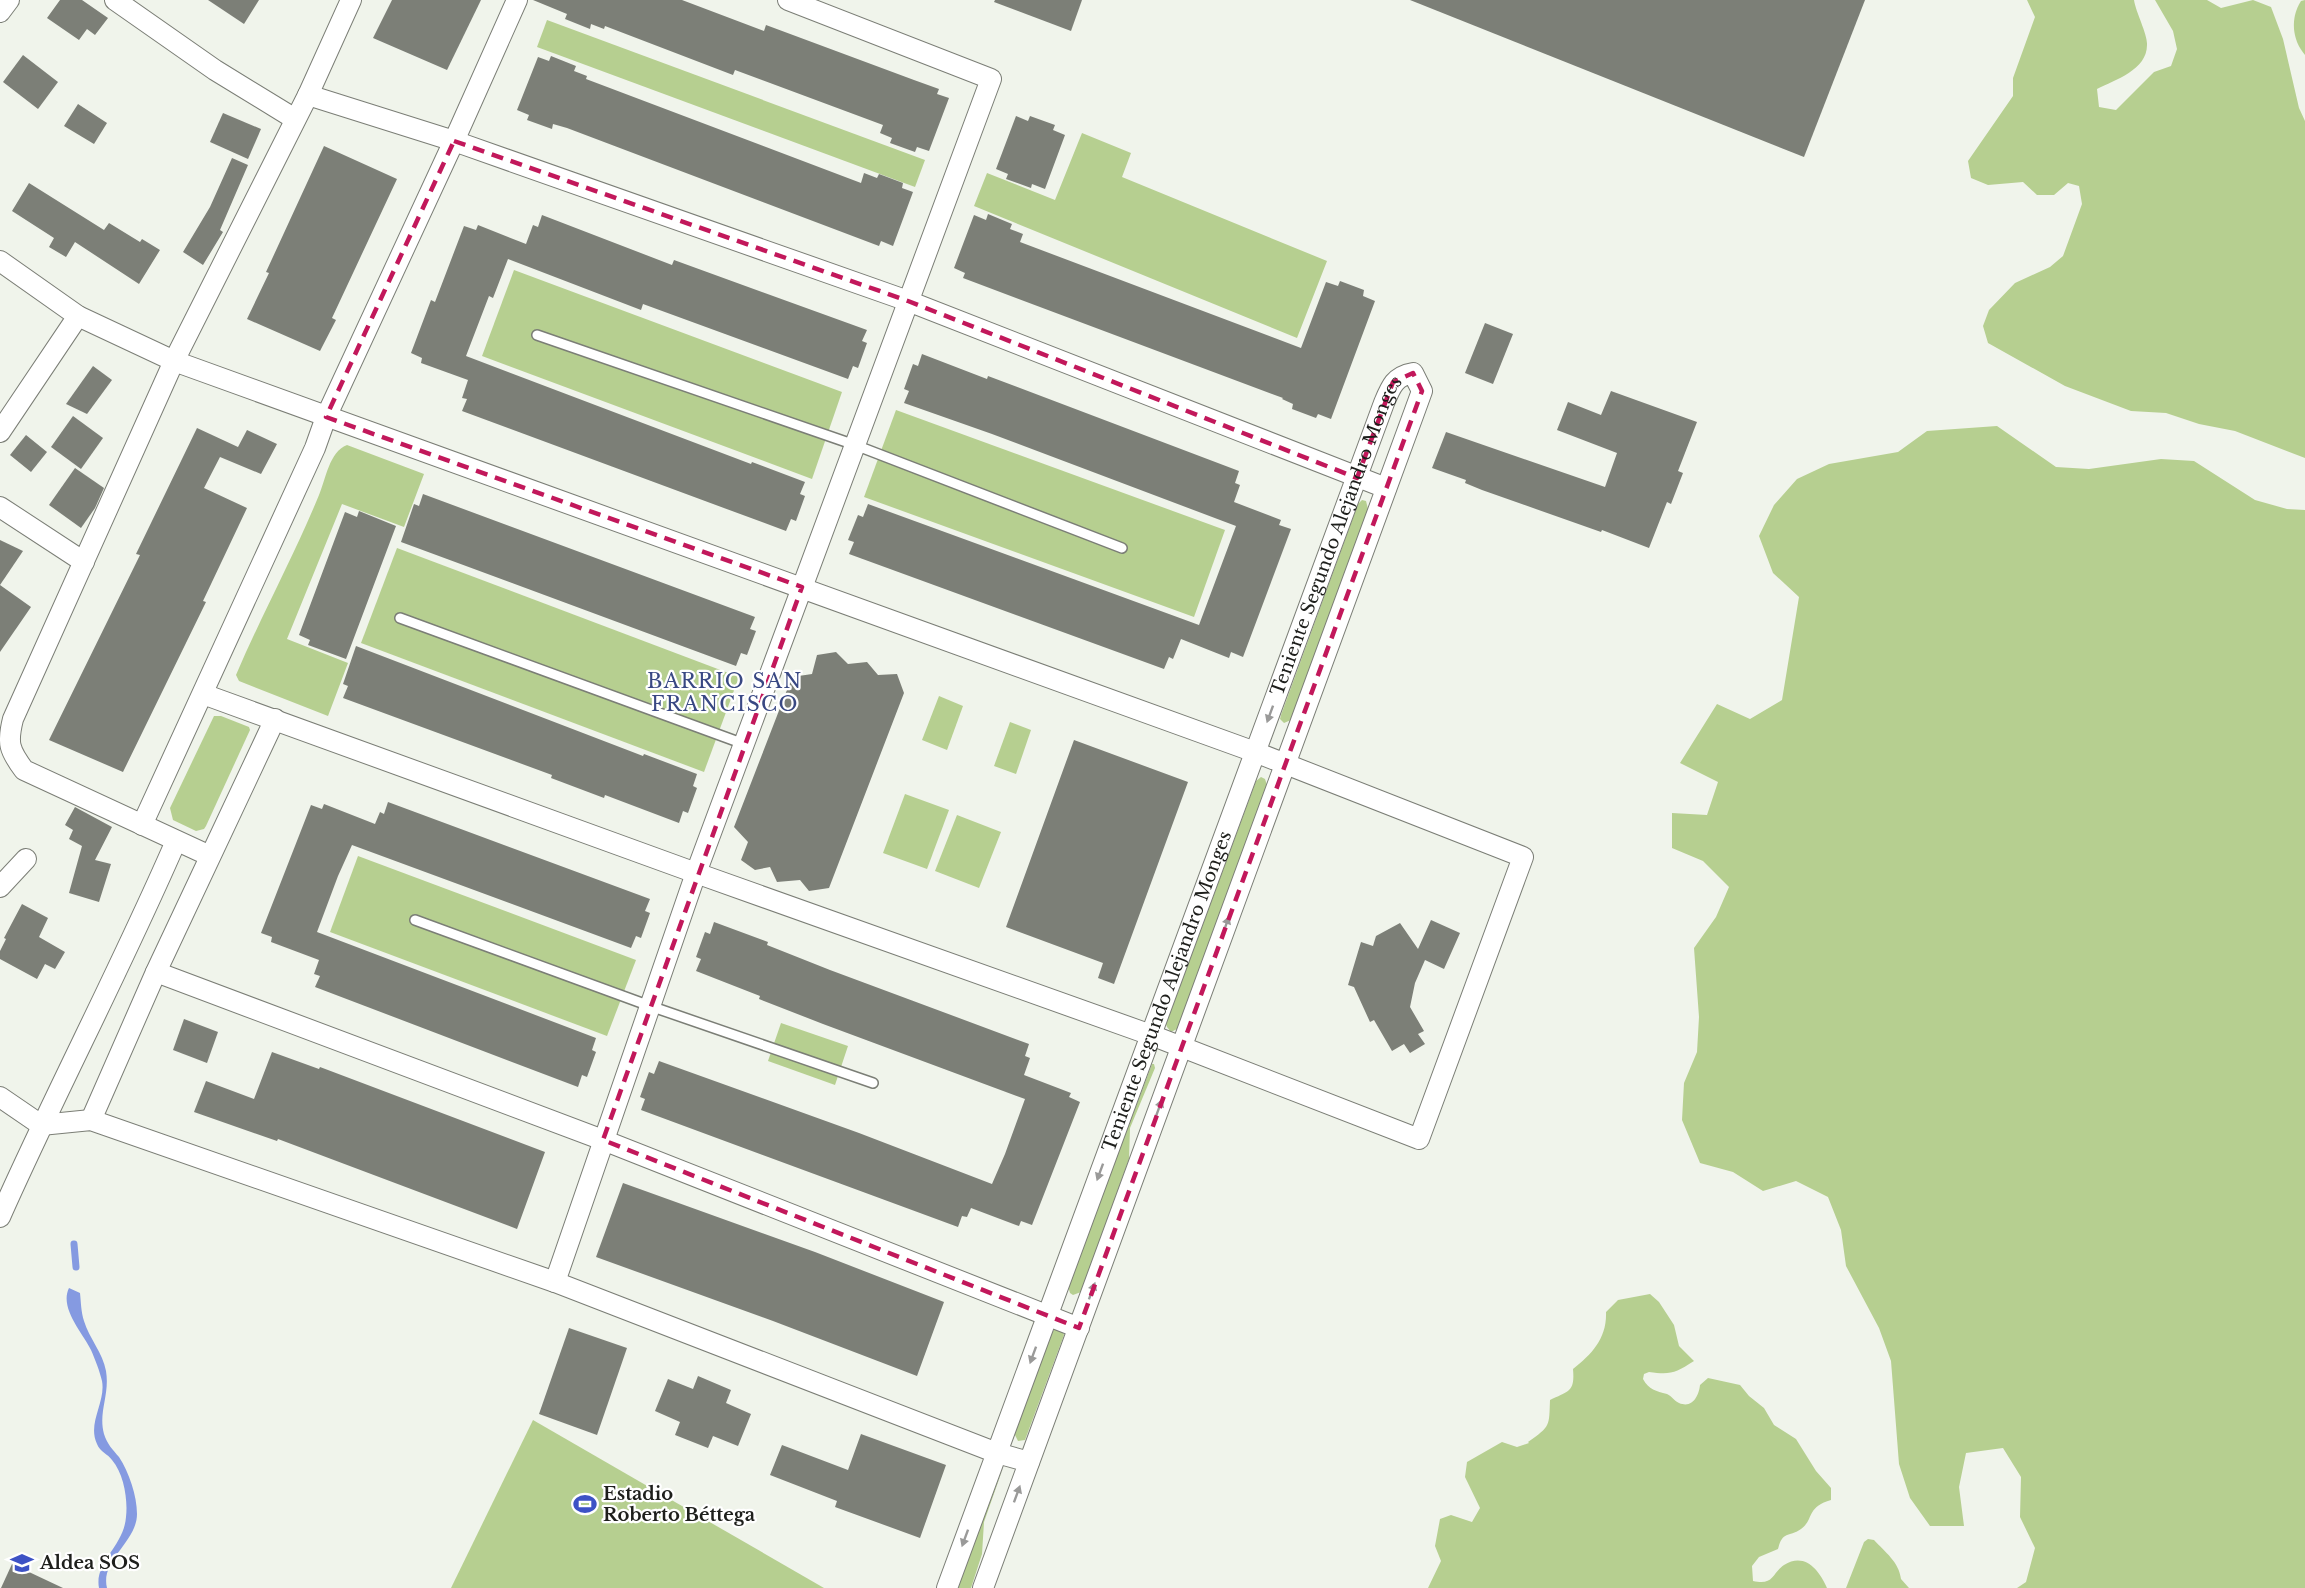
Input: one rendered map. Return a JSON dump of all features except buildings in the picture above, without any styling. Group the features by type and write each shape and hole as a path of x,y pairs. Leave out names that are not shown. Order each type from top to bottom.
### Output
{"street":[{"path":"0,12 9,0"},
{"path":"115,0 214,70 295,119"},
{"path":"210,856 24,770 11,752 9,737 13,719 174,361 308,95 351,0"},
{"path":"142,825 517,0"},
{"path":"555,1282 696,873 991,79 788,0"},
{"path":"308,95 454,141 908,301 1386,488"},
{"path":"0,261 78,316 174,361 1256,752 1523,857 1419,1139 1151,1035 203,694"},
{"path":"0,432 78,316"},
{"name":"Teniente Segundo Alejandro Monges","path":"947,1588 1384,403 1393,382 1401,375 1413,373 1422,390 1414,413 983,1588"},
{"path":"0,507 84,562"},
{"path":"92,1120 156,972 275,719"},
{"path":"0,1217 41,1125 176,841"},
{"path":"0,887 26,859"},
{"path":"156,972 603,1140 1078,1328"},
{"path":"0,1097 41,1125 92,1120 555,1282 997,1453 1029,1462"}],"lane":[{"path":"537,335 855,445 1122,548"},
{"path":"400,618 744,744"},
{"path":"415,920 650,1006 873,1083"}],"highlighted area":[{"path":"454,141 908,301 1357,478 1393,382 1413,373 1422,391 1079,1328 603,1140 802,587 326,417"}],"green space":[{"path":"2027,0 2134,0 2147,41 2146,54 2136,68 2129,73 2097,89 2099,107 2116,110 2154,72 2171,66 2177,49 2173,31 2155,0 2207,0 2221,8 2253,0 2271,7 2283,39 2299,108 2305,121 2305,458 2235,431 2199,424 2166,413 2131,411 2065,386 1988,343 1983,326 1989,310 2015,283 2050,267 2063,256 2082,204 2079,186 2068,183 2054,195 2037,195 2023,182 1988,185 1971,178 1968,161 2013,96 2013,78 2035,17"},
{"path":"2305,0 2305,55 2297,43 2294,22 2297,8 2301,1"},
{"path":"547,20 925,160 915,187 537,47"},
{"path":"1082,133 1131,153 1122,177 1327,261 1297,338 974,206 987,173 1055,200"},
{"path":"514,270 842,392 812,479 482,356"},
{"path":"896,410 1225,530 1194,617 864,497"},
{"path":"1997,426 2056,467 2089,469 2161,459 2194,461 2255,500 2287,509 2305,510 2305,1588 2017,1588 2026,1582 2035,1548 2020,1517 2021,1477 2003,1448 1966,1453 1959,1487 1964,1526 1930,1526 1910,1498 1899,1464 1891,1361 1879,1328 1846,1266 1841,1230 1828,1197 1796,1181 1763,1191 1733,1172 1700,1163 1682,1120 1684,1083 1697,1052 1699,1017 1694,948 1716,917 1729,887 1703,861 1672,848 1672,813 1707,815 1718,782 1680,763 1717,704 1750,719 1782,700 1799,597 1773,573 1759,536 1774,505 1797,479 1829,464 1898,452 1927,431"},
{"path":"347,445 424,474 404,527 342,504 287,639 348,663 328,716 239,681 236,675 289,563 332,460"},
{"path":"1362,500 1366,501 1368,509 1291,720 1284,723 1280,719 1281,715 1358,504"},
{"path":"397,548 739,677 704,772 361,643"},
{"path":"939,696 963,706 947,750 922,740"},
{"path":"214,716 221,716 249,727 250,730 206,826 196,831 173,820 170,808"},
{"path":"1010,722 1031,730 1016,774 994,766"},
{"path":"1261,777 1265,779 1267,785 1177,1029 1171,1032 1166,1024 1256,781"},
{"path":"905,794 949,810 927,869 883,853"},
{"path":"957,815 1001,832 979,888 935,871"},
{"path":"358,856 636,960 607,1036 330,932"},
{"path":"781,1023 848,1046 835,1085 768,1061"},
{"path":"1152,1064 1155,1068 1130,1128 1129,1159 1081,1292 1073,1295 1068,1286"},
{"path":"1650,1294 1659,1302 1674,1325 1679,1346 1694,1361 1673,1372 1644,1374 1643,1379 1648,1386 1669,1395 1677,1402 1688,1404 1692,1403 1700,1385 1708,1378 1740,1385 1764,1408 1774,1425 1796,1439 1816,1471 1831,1488 1831,1500 1818,1506 1801,1529 1784,1537 1778,1549 1759,1557 1752,1566 1753,1581 1765,1582 1784,1565 1798,1561 1805,1562 1815,1569 1827,1588 1428,1588 1441,1561 1435,1546 1440,1519 1451,1515 1472,1522 1480,1508 1465,1477 1467,1462 1502,1442 1517,1447 1529,1443 1545,1429 1549,1420 1550,1400 1562,1395 1572,1387 1573,1369 1597,1345 1604,1330 1606,1312 1618,1300"},
{"path":"1055,1329 1063,1332 1064,1335 1025,1440 1018,1441 1014,1433"},
{"name":"Estadio Roberto Béttega","path":"533,1420 824,1588 451,1588"},
{"path":"1003,1468 984,1522 982,1554 971,1588 957,1588"},
{"path":"1868,1539 1874,1540 1891,1558 1901,1579 1909,1588 1846,1588 1864,1542"}],"water":[{"path":"69,1288 80,1293 84,1321 104,1364 107,1388 102,1418 104,1434 108,1444 126,1470 137,1507 135,1524 131,1533 109,1569 106,1578 107,1588 99,1588 99,1579 101,1570 124,1527 126,1495 116,1466 98,1447 94,1428 102,1397 102,1381 91,1350 69,1312 67,1296"}],"waterway":[{"path":"74,1244 76,1267"}],"place":[{"name":"Estadio Roberto Béttega","path":"585,1504"},
{"name":"Aldea SOS","path":"22,1563"}],"district":[{"name":"BARRIO SAN FRANCISCO","path":"725,692"}]}
